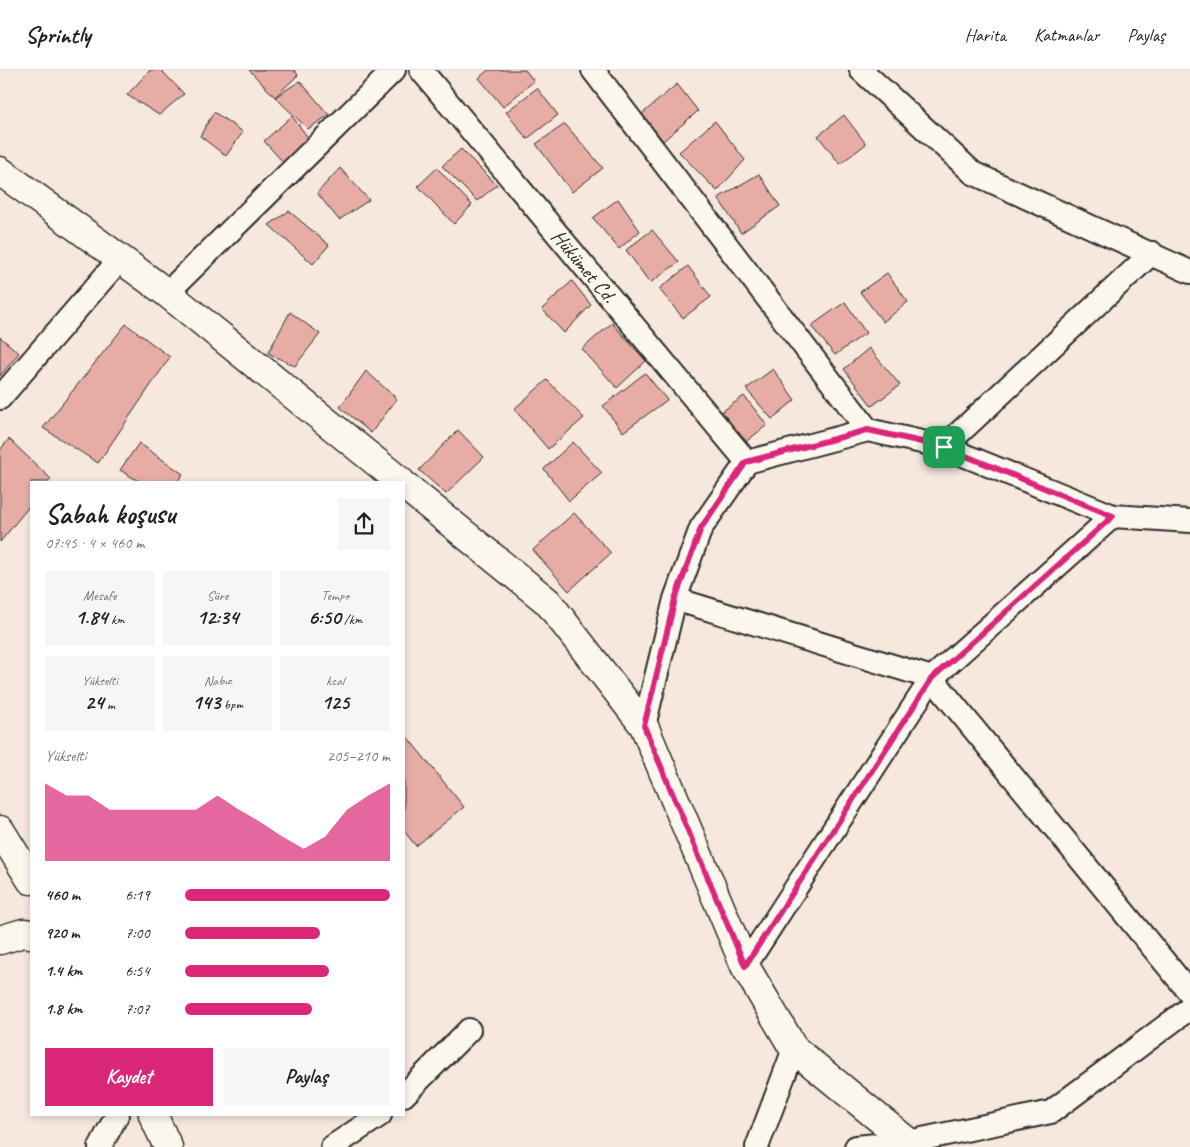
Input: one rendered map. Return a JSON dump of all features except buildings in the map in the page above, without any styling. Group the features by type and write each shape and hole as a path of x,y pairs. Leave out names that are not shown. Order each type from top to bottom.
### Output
{"street":[{"path":"167,294 394,70"},
{"name":"Hükümet Cd.","path":"421,70 746,462"},
{"path":"593,70 868,430"},
{"path":"861,70 973,173 1152,253 1190,272"},
{"path":"0,171 167,294 399,481"},
{"path":"944,447 1152,253"},
{"path":"0,398 120,259"},
{"path":"644,726 675,599 701,528 746,462 868,430 944,447 1113,516 1190,521"},
{"path":"405,486 548,602 644,726 745,966 794,1049 913,1144"},
{"path":"745,966 932,678 1113,516"},
{"path":"675,599 932,678 1190,993"},
{"path":"0,830 30,878"},
{"path":"0,940 23,933 30,934"},
{"path":"856,1147 913,1144 1051,1112 1190,1008"},
{"path":"405,1093 469,1030"},
{"path":"757,1147 794,1049"},
{"path":"100,1147 116,1116"},
{"path":"153,1116 168,1147"},
{"path":"332,1147 378,1116"}],"route":[{"path":"868,430 944,447 1113,516 932,678 745,966 644,726 675,599 701,528 746,462 868,430"}]}
